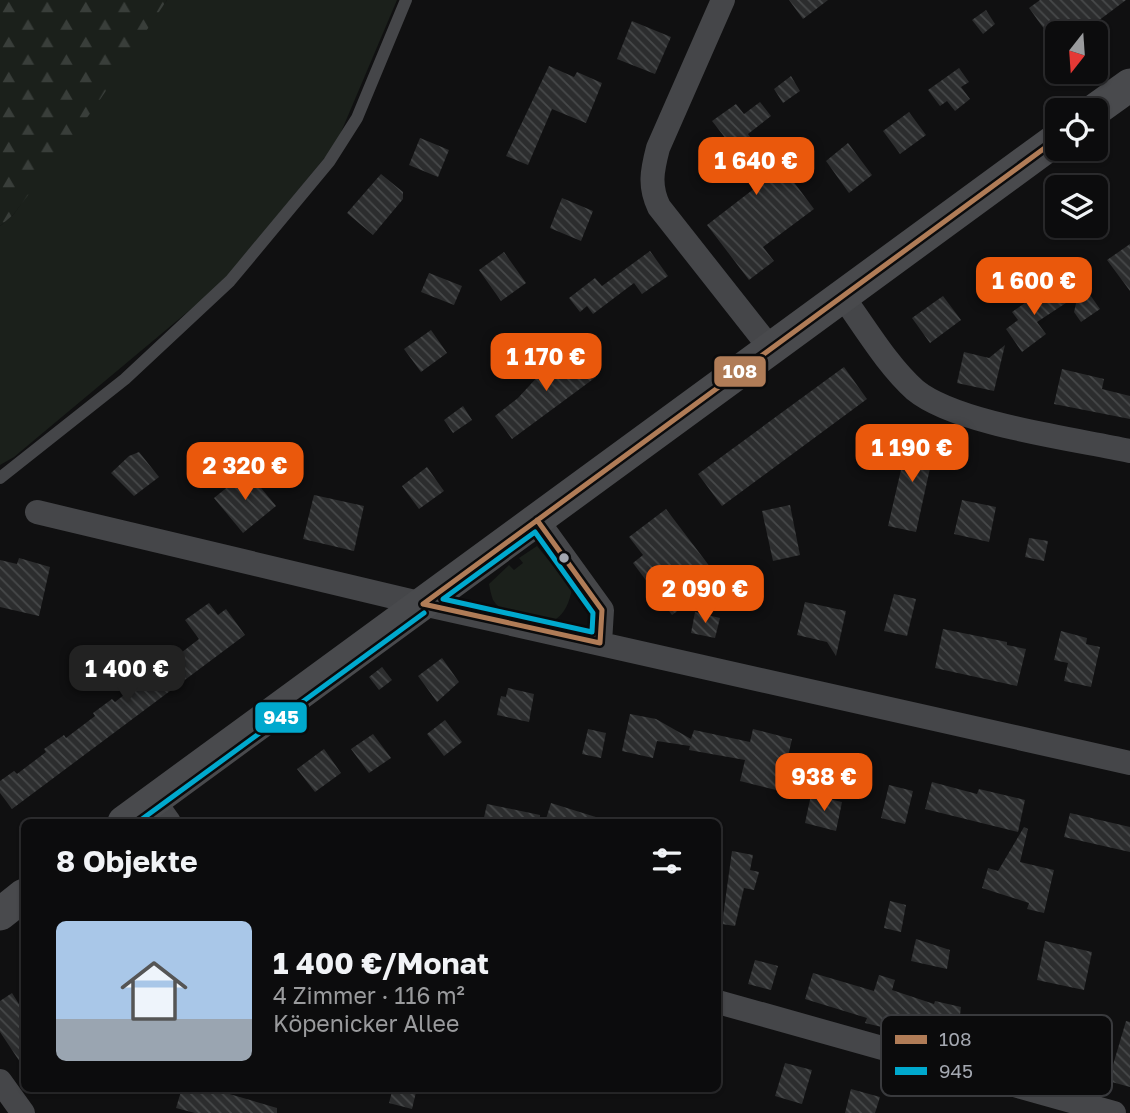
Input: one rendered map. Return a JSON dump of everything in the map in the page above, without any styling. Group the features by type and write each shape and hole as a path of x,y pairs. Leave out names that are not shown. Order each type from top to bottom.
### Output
{"street":[{"path":"723,0 658,148 651,172 652,191 659,207 771,349"},
{"path":"1108,101 1130,85"},
{"path":"135,819 161,812 423,604 1045,148"},
{"path":"843,297 906,380 929,400 968,416 1130,451"},
{"path":"37,512 423,604 1130,763"},
{"path":"537,520 602,610 600,643"},
{"path":"0,914 21,897"},
{"path":"721,1003 881,1048"},
{"path":"0,1081 23,1113"},
{"path":"1053,1096 1114,1113"}],"lane":[{"path":"0,478 125,379 230,281 329,162 350,129 406,0"}],"green space":[{"path":"0,0 167,0 95,107 13,215 0,226"},
{"path":"167,0 397,0 336,144 221,284 14,457 0,465 0,226 13,215"},
{"path":"537,546 572,589 564,611 553,621 530,621 504,610 493,600 489,584 509,565 514,570 523,563 519,558"}],"building":[{"path":"789,0 828,0 803,19"},
{"path":"1040,0 1126,0 1098,21 1045,21 1045,30 1029,8"},
{"path":"986,10 995,24 983,34 972,20"},
{"path":"632,21 671,37 655,74 617,59"},
{"path":"549,66 574,77 577,72 602,83 586,123 552,109 528,165 506,156"},
{"path":"959,68 969,82 961,87 970,99 955,111 947,101 940,106 928,90"},
{"path":"791,76 800,91 783,103 774,89"},
{"path":"760,102 771,116 748,134 774,170 781,165 814,209 763,247 774,261 749,280 707,225 755,188 753,185 759,181 712,121 736,104 744,114"},
{"path":"909,112 926,135 900,154 883,131"},
{"path":"420,138 449,150 438,177 409,165"},
{"path":"848,143 872,175 849,193 826,161"},
{"path":"381,174 403,192 403,199 373,235 347,213"},
{"path":"562,198 593,211 581,241 550,228"},
{"path":"1130,244 1130,291 1107,260"},
{"path":"650,251 668,276 642,294 634,283 593,314 587,306 580,312 569,298 595,278 602,286"},
{"path":"504,252 526,283 501,301 479,270"},
{"path":"429,273 462,286 454,305 421,292"},
{"path":"1081,282 1100,309 1081,322 1074,312"},
{"path":"1053,283 1066,303 1037,322 1046,334 1022,352 1006,329 1018,320 1012,312"},
{"path":"943,296 961,320 930,343 912,318"},
{"path":"431,330 447,353 421,372 404,349"},
{"path":"1005,345 994,391 957,383 964,352 989,358"},
{"path":"575,348 596,377 512,439 495,416 518,398 541,373"},
{"path":"844,367 867,399 722,506 698,474"},
{"path":"1062,369 1104,379 1102,389 1130,396 1130,419 1054,404"},
{"path":"463,406 472,420 453,433 444,420"},
{"path":"909,435 936,441 916,532 888,526"},
{"path":"139,452 159,477 134,496 111,473 129,456"},
{"path":"427,467 444,491 419,509 402,486"},
{"path":"247,471 276,506 243,533 214,498"},
{"path":"314,495 364,506 354,551 303,539"},
{"path":"962,500 996,507 989,542 954,534"},
{"path":"790,505 800,555 773,561 762,511"},
{"path":"666,509 720,580 672,615 633,563 643,555 629,537"},
{"path":"1029,538 1048,541 1044,561 1025,557"},
{"path":"19,558 50,567 39,616 0,607 0,560 17,564"},
{"path":"894,594 916,599 907,636 884,631"},
{"path":"805,602 846,611 836,656 827,642 797,635"},
{"path":"209,603 218,615 226,609 245,635 12,809 0,793 0,781 14,771 17,774 46,752 44,749 64,735 66,738 112,699 115,702 161,662 164,666 199,639 185,620"},
{"path":"695,612 720,618 715,638 691,633"},
{"path":"943,629 1007,642 1007,645 1026,649 1017,686 935,668"},
{"path":"1061,631 1087,638 1086,644 1100,647 1091,687 1064,681 1068,663 1054,660"},
{"path":"442,658 459,682 437,702 418,676"},
{"path":"382,667 392,680 379,690 369,677"},
{"path":"508,688 534,694 529,722 497,715 501,696 506,697"},
{"path":"630,714 656,719 691,739 694,730 750,742 753,729 792,739 780,791 740,781 745,760 689,750 690,746 657,741 653,758 622,751"},
{"path":"445,720 462,742 444,756 427,734"},
{"path":"588,729 606,733 601,758 582,754"},
{"path":"373,734 391,758 369,773 351,749"},
{"path":"324,749 341,773 315,792 297,769"},
{"path":"932,782 977,794 979,789 1025,800 1018,832 925,809"},
{"path":"889,785 913,791 905,824 881,818"},
{"path":"811,795 842,802 836,831 805,823"},
{"path":"551,803 602,819 546,819"},
{"path":"487,804 540,815 540,819 484,819"},
{"path":"1070,813 1130,827 1130,852 1064,837"},
{"path":"1024,827 1028,829 1020,862 1054,870 1044,913 1027,909 1029,903 982,888 988,868 998,871"},
{"path":"732,851 753,855 750,870 759,872 754,890 744,888 735,926 722,924"},
{"path":"890,901 906,905 901,932 884,928"},
{"path":"916,939 950,950 947,969 911,961"},
{"path":"1045,941 1092,952 1084,990 1037,980"},
{"path":"755,960 778,966 771,990 748,984"},
{"path":"813,973 874,991 879,975 895,980 892,990 934,1004 935,1001 961,1007 960,1015 881,1015 881,1027 865,1023 867,1018 805,999"},
{"path":"12,993 21,1007 21,1064 0,1032 0,1001"},
{"path":"1126,1021 1130,1022 1130,1087 1112,1082 1113,1065"},
{"path":"785,1063 812,1070 802,1104 775,1096"},
{"path":"851,1089 880,1097 875,1113 845,1113"},
{"path":"181,1092 223,1092 277,1108 277,1113 195,1113 176,1108"},
{"path":"392,1092 416,1092 412,1109 389,1103"}],"transit line":[{"name":"108","path":"423,604 1045,148"},
{"name":"108","path":"423,604 600,643 602,610 537,520"},
{"name":"945","path":"535,532 593,613 592,632 443,599 535,532"},
{"name":"945","path":"142,819 424,613"}]}
